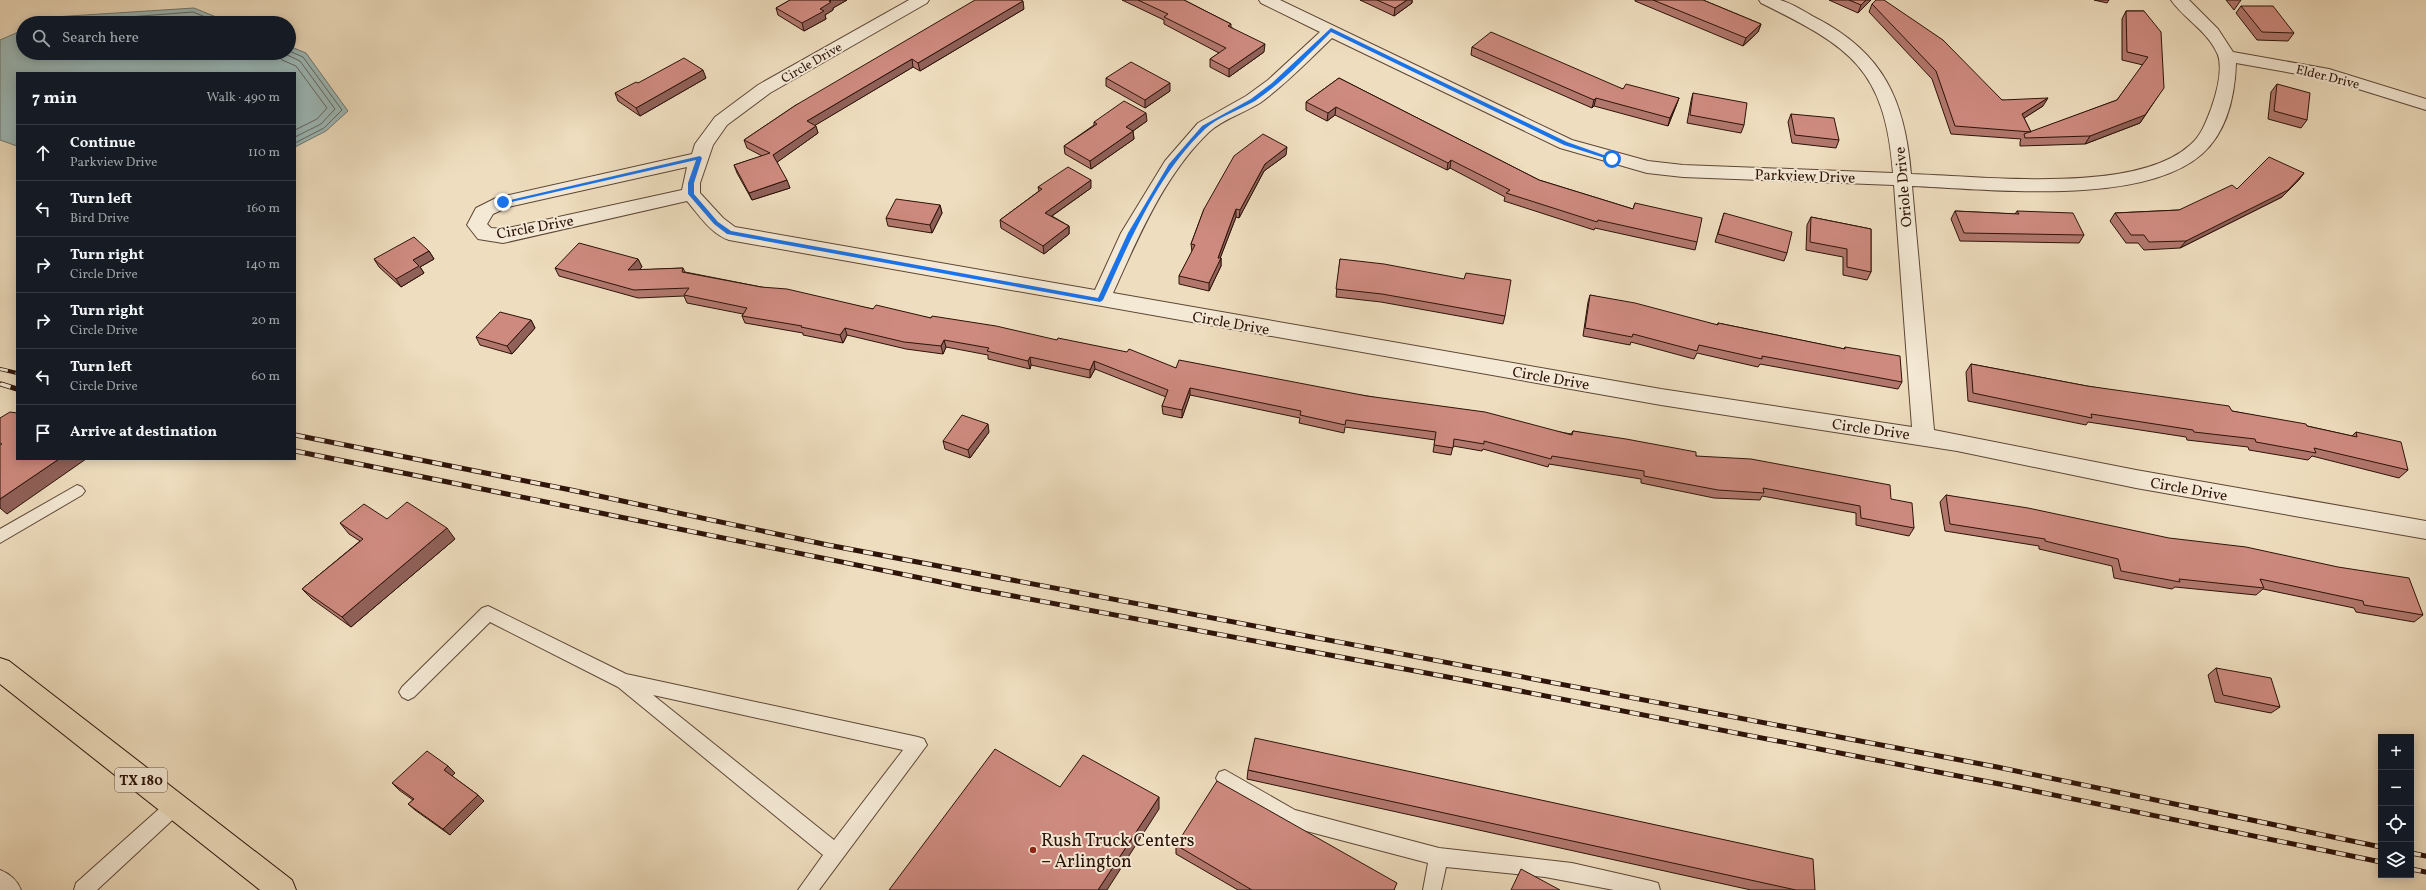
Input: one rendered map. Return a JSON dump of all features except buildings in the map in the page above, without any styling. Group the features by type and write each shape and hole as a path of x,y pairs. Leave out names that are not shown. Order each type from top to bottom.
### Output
{"main road":[{"name":"TX 180","path":"0,669 282,890"}],"street":[{"name":"Circle Drive","path":"921,0 764,89 721,121 704,144 691,183 691,194 716,223 729,233 1100,300 1661,397 1924,436 2136,480 2426,530"},
{"name":"Parkview Drive","path":"1267,0 1566,144 1612,159 1647,167 1683,171 2076,186 2130,178 2165,168 2189,156 2201,144 2214,122 2227,86 2227,56"},
{"name":"Oriole Drive","path":"1767,0 1826,28 1851,46 1872,70 1884,90 1893,113 1899,138 1924,436"},
{"path":"2179,0 2213,35 2227,56"},
{"path":"1100,300 1131,233 1171,165 1204,127 1252,100 1274,84 1331,30"},
{"name":"Elder Drive","path":"2227,56 2329,74 2426,105"},
{"name":"Circle Drive","path":"691,194 503,236 485,234 477,225 482,213 488,208 503,202 700,158"}],"lane":[{"path":"0,537 77,491"},
{"path":"408,692 488,613 623,682 835,853"},
{"path":"623,682 918,744 807,890"},
{"path":"1225,778 1291,818 1438,857 1517,864 1626,883 1651,890"},
{"path":"83,890 175,806"},
{"path":"1432,890 1438,857"},
{"path":"0,879 12,890"}],"water":[{"path":"194,8 214,16 70,16"},
{"path":"16,33 16,60 296,60 296,49 306,53 348,111 326,131 296,146 296,72 16,72 16,146 0,140 0,40"}],"railway":[{"path":"0,369 16,373"},
{"path":"0,384 4,385"},
{"path":"1,384 16,389"},
{"path":"296,435 571,490 828,545 1997,767 2378,846"},
{"path":"296,451 965,587 1453,678 2015,787 2378,861"},
{"path":"2414,854 2426,856"},
{"path":"2414,870 2426,872"}],"place":[{"name":"Rush Truck Centers – Arlington","path":"1033,850"}],"route":[{"path":"503,202 700,158 691,183 691,194 716,223 729,233 1100,300 1131,233 1171,165 1204,127 1252,100 1274,84 1331,30 1566,144 1612,159"}]}
